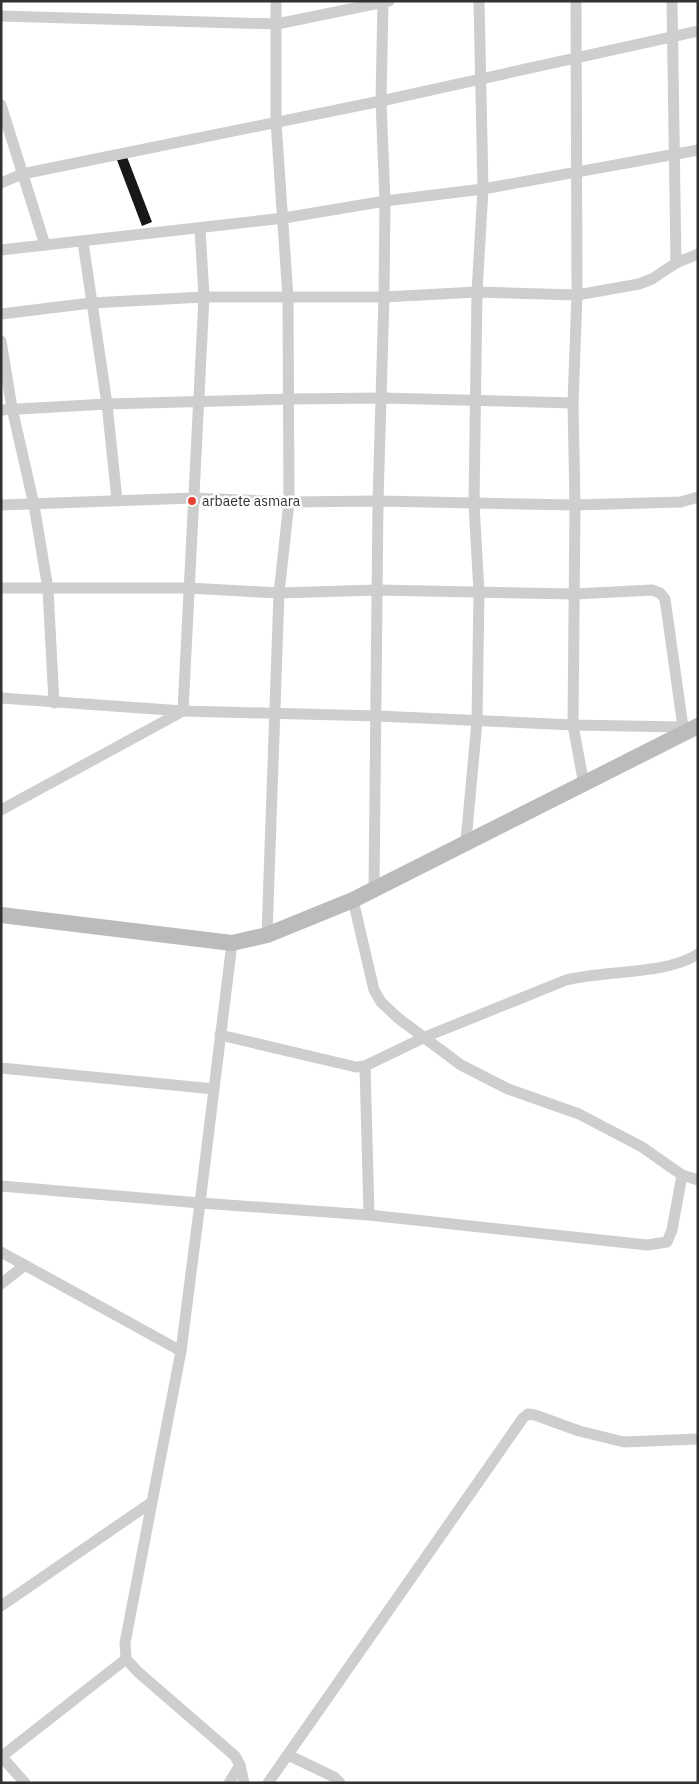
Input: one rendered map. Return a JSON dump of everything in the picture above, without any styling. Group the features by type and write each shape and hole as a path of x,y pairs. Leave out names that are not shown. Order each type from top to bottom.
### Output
{"street":[{"path":"267,935 273,713 279,593 289,502 290,399 284,218 276,122 276,1"},
{"path":"466,842 478,722 479,592 474,504 477,402 477,292 483,189 479,1"},
{"path":"576,1 577,295 574,403 573,725 584,785"},
{"path":"672,1 676,263"},
{"path":"1,16 277,24 385,2 381,101 385,201 383,398 378,501 374,889"},
{"path":"1,183 22,174 381,101 698,31"},
{"path":"1,105 45,246"},
{"path":"1,250 284,218 385,201 483,189 698,150"},
{"path":"183,711 204,297 200,229"},
{"path":"83,242 107,404 117,500"},
{"path":"1,314 91,303 204,297 384,297 477,292 577,295 640,284 652,280 676,263 698,254"},
{"path":"1,341 6,409 34,505 48,589 54,703"},
{"path":"6,409 107,404 383,398 477,402 574,403"},
{"path":"1,505 193,498 289,502 378,501 575,505 681,502 698,497"},
{"path":"1,588 188,588 279,593 377,590 574,594 652,590 660,593 665,599 689,729"},
{"path":"1,698 183,711 377,716 478,722 689,729"},
{"path":"1,810 183,711"},
{"path":"1,916 232,943 267,935 353,900 466,842 584,785 689,729"},
{"path":"353,900 374,990 381,1002 398,1018 460,1065 508,1089 579,1114 642,1147 682,1175 698,1180"},
{"path":"232,943 181,1351 125,1643 126,1659 138,1672 235,1756 240,1765 244,1783"},
{"path":"220,1035 356,1067 365,1066 425,1037 566,980 584,975 671,966 686,962 698,954"},
{"path":"365,1066 369,1215"},
{"path":"1,1068 214,1089"},
{"path":"1,1186 369,1215 647,1245 667,1242 672,1230 682,1175"},
{"path":"1,1252 181,1351"},
{"path":"1,1284 25,1265"},
{"path":"268,1783 523,1418 528,1414 579,1431 624,1442 698,1439"},
{"path":"1,1606 152,1502"},
{"path":"25,1783 1,1757 126,1659"},
{"path":"288,1755 334,1777 340,1783"},
{"path":"229,1783 240,1765"}],"building":[{"path":"127,157 152,222 142,226 117,160"}],"place":[{"name":"arbaete asmara","path":"192,501"}]}
